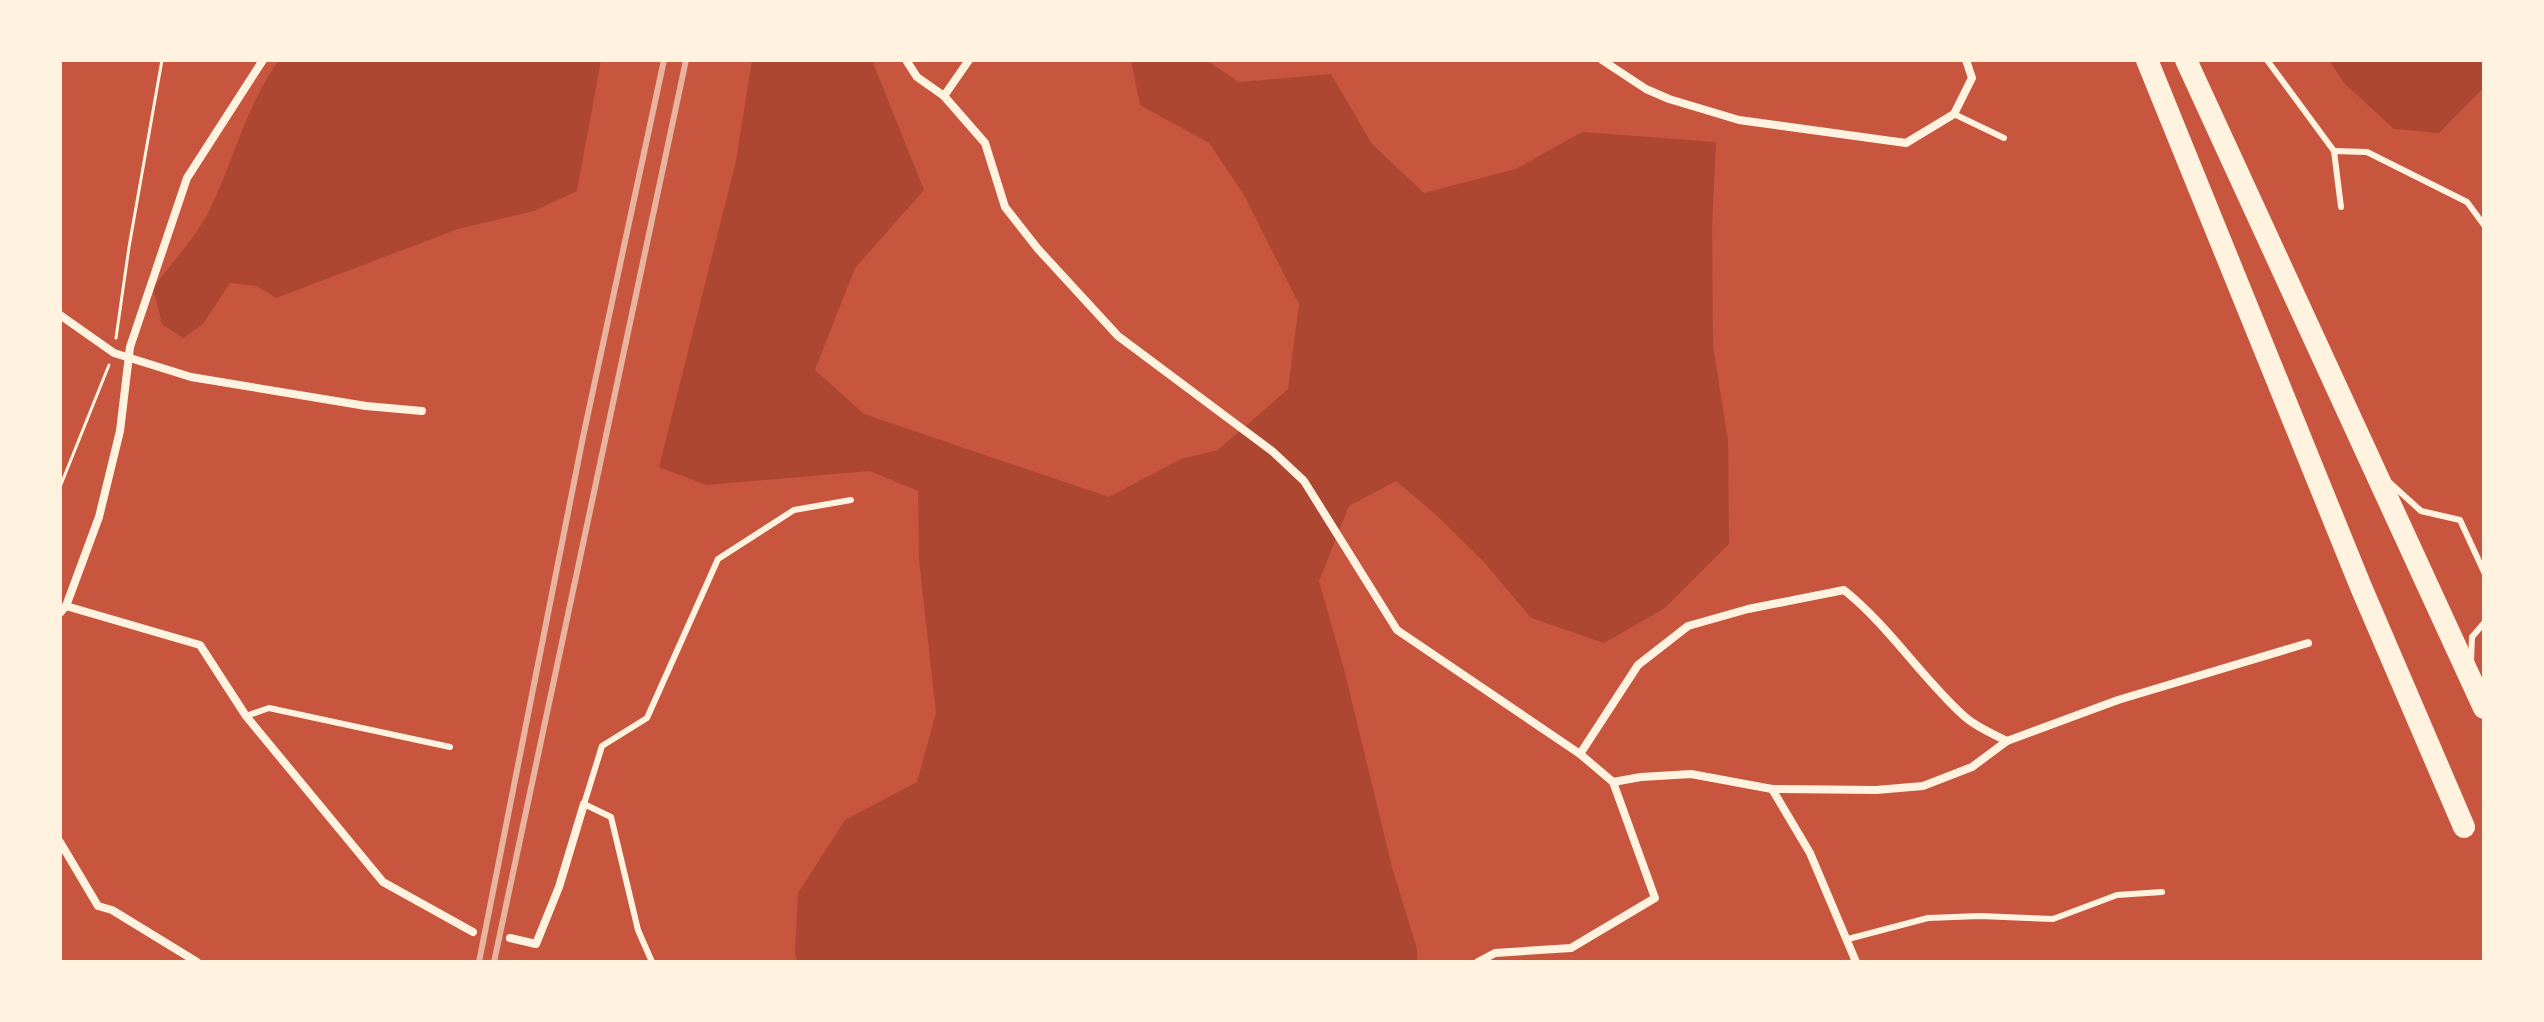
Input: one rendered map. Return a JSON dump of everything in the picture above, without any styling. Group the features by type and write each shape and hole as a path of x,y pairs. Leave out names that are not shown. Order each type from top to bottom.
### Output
{"highway":[{"path":"2147,60 2355,573 2464,827"},
{"path":"2186,60 2484,708"}],"street":[{"path":"263,60 187,178 130,347 120,431 99,517 63,610 200,645 246,716 383,882 473,932"},
{"path":"906,60 917,77 944,96 985,143 1005,207 1038,249 1118,336 1272,451 1304,481 1397,630 1580,754 1613,782 1655,898 1571,948 1495,953 1478,962"},
{"path":"944,96 969,60"},
{"path":"1602,60 1657,94 1739,120 1906,143 1954,114 1972,78 1966,60"},
{"path":"60,315 114,353 191,377 366,406 422,411"},
{"path":"1580,754 1638,665 1688,626 1748,609 1844,590 1870,611 1935,687 1967,719 2007,741"},
{"path":"1613,782 1691,774 1772,789 1876,790 1923,786 1972,767 2007,741 2118,700 2308,643"},
{"path":"1772,789 1810,853 1856,962"},
{"path":"510,938 536,944 559,887 584,804"},
{"path":"60,842 98,906 112,910 197,962"}],"lane":[{"path":"2267,60 2334,151 2341,207"},
{"path":"1954,114 2004,138"},
{"path":"2334,151 2367,152 2467,202 2484,225"},
{"path":"2377,471 2421,511 2460,520 2484,572"},
{"path":"652,962 638,930 611,817 584,804 602,746 647,718 718,559 794,510 851,500"},
{"path":"2470,676 2472,637 2484,623"},
{"path":"246,716 269,708 450,747"},
{"path":"1848,939 1928,918 1980,916 2053,919 2117,895 2162,892"}],"path":[{"path":"60,487 114,353 162,60"}],"shaded area":[{"path":"279,60 601,60 577,191 534,211 458,229 276,298 257,286 230,283 203,324 183,338 162,324 153,288 206,217 249,113"},
{"path":"752,60 872,60 924,190 855,268 815,370 864,414 1109,497 1181,459 1218,450 1288,389 1299,304 1244,195 1209,143 1140,105 1131,60 1206,60 1239,82 1331,74 1372,144 1424,193 1516,169 1582,132 1716,142 1712,228 1713,346 1728,440 1729,544 1665,608 1604,643 1531,618 1483,561 1396,481 1349,506 1319,581 1344,669 1392,867 1417,949 1417,962 797,962 798,893 845,820 917,782 936,713 919,560 918,491 870,471 706,485 659,467 736,161"},
{"path":"2329,60 2484,60 2484,87 2439,133 2394,129 2344,83"}],"railway":[{"path":"479,962 583,437 664,60"},
{"path":"494,962 686,60"}]}
